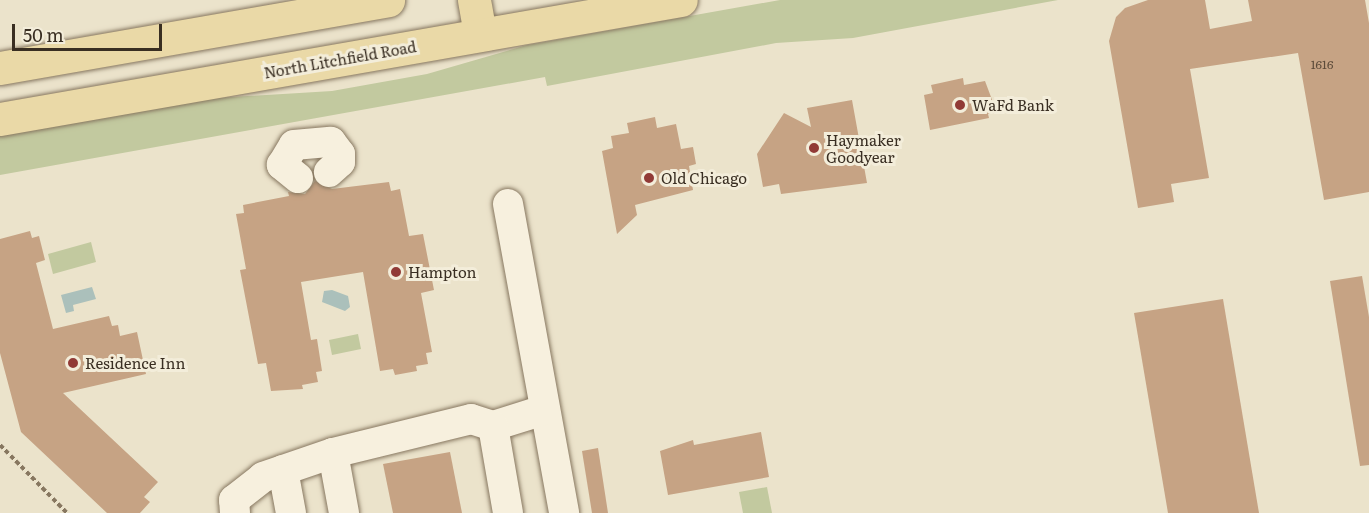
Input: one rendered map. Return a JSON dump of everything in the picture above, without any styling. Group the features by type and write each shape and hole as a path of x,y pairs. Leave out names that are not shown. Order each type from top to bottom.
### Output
{"main road":[{"path":"0,68 387,0"},
{"path":"474,0 480,34"},
{"name":"North Litchfield Road","path":"0,119 681,0"},
{"path":"0,90 48,82 93,51"}],"lane":[{"path":"298,178 282,165 294,145 332,142 340,153 340,162 329,172"},
{"path":"508,204 564,513"},
{"path":"235,513 234,500 263,477 333,453 471,419 493,426 544,410"},
{"path":"493,426 508,513"},
{"path":"333,453 344,513"},
{"path":"284,470 291,513"}],"path":[{"path":"0,445 67,513"}],"green space":[{"path":"780,0 1058,0 853,38 776,43 547,86 545,77 0,175 0,135 215,98 332,91 427,74 527,45"},
{"path":"91,242 96,262 53,274 48,254"},
{"path":"358,334 361,349 332,355 329,340"},
{"path":"767,487 772,513 743,513 739,492"}],"water":[{"path":"92,287 96,299 73,305 74,311 66,313 61,295"},
{"path":"332,290 348,296 350,307 345,311 322,302 324,291"}],"building":[{"path":"1148,0 1205,0 1210,29 1252,21 1248,0 1365,0 1369,23 1369,192 1324,200 1298,53 1190,69 1209,178 1171,184 1174,202 1138,208 1109,41 1116,17 1125,8"},
{"name":"WaFd Bank","path":"963,78 964,85 985,81 997,113 988,114 989,118 930,130 924,95 933,93 931,85"},
{"name":"Haymaker Goodyear","path":"852,100 867,183 781,194 779,184 763,187 757,154 784,113 811,127 807,108"},
{"name":"Old Chicago","path":"655,117 657,128 676,124 681,149 693,147 696,164 689,166 693,190 635,205 637,215 617,234 602,151 613,148 611,136 629,133 627,123"},
{"name":"Hampton","path":"315,181 332,189 389,182 391,191 400,189 409,236 423,234 434,290 421,293 432,352 426,353 428,364 416,366 417,371 395,375 393,369 380,371 363,272 301,282 311,340 317,339 322,371 316,372 318,382 302,385 303,389 271,391 266,363 258,364 240,270 246,269 236,214 244,213 243,205 289,196 288,192 305,194"},
{"name":"Residence Inn","path":"30,231 32,238 39,236 45,260 36,263 53,329 109,316 112,326 118,325 120,336 137,332 146,374 63,393 158,482 144,497 150,502 140,513 107,513 21,432 0,353 0,239"},
{"path":"1362,276 1369,317 1369,465 1360,466 1330,281"},
{"path":"1223,299 1259,513 1168,513 1134,313"},
{"path":"761,432 769,477 668,495 660,451 693,440 694,445"},
{"path":"598,448 608,513 592,513 582,451"},
{"path":"450,452 462,513 393,513 383,464"}],"place":[{"name":"WaFd Bank","path":"960,105"},
{"name":"Haymaker Goodyear","path":"814,148"},
{"name":"Old Chicago","path":"649,178"},
{"name":"Hampton","path":"396,272"},
{"name":"Residence Inn","path":"73,363"}]}
